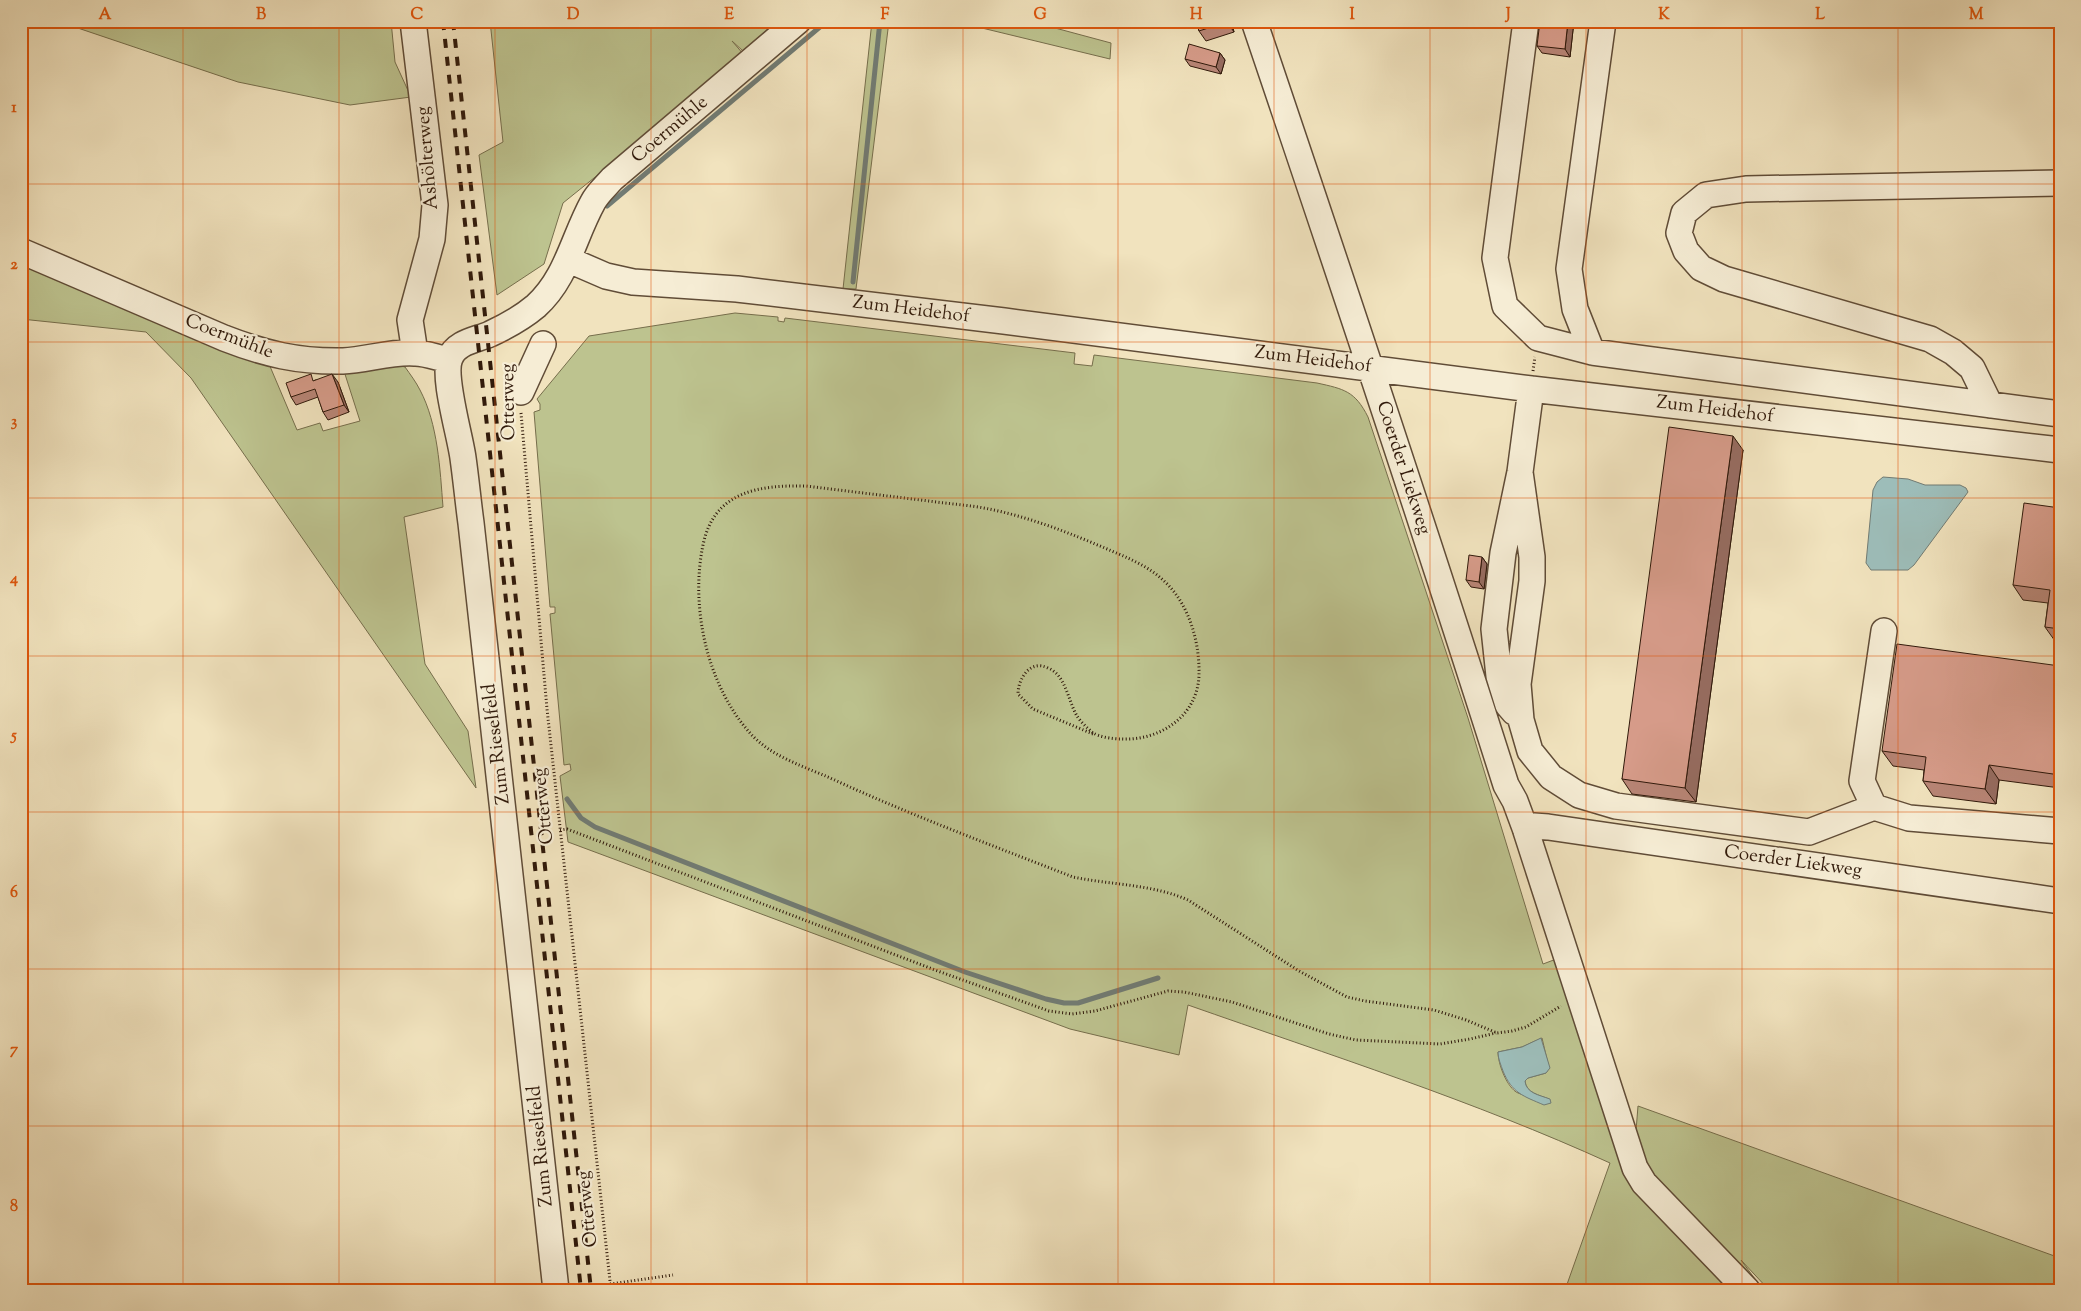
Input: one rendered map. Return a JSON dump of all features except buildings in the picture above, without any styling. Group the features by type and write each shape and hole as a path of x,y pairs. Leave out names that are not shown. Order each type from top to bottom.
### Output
{"street":[{"name":"Ashölterweg","path":"413,21 435,205 432,239 410,320 415,353"},
{"name":"Coermühle","path":"569,260 584,219 594,199 612,180 798,21"},
{"name":"Coerder Liekweg","path":"1254,21 1370,367 1506,785 1515,801 1525,828 1635,1168 1644,1183 1747,1290"},
{"path":"1526,21 1495,258 1505,306 1538,338 1592,352 2060,414"},
{"path":"1592,352 1575,309 1569,269 1603,21"},
{"path":"1990,405 1972,368 1953,352 1930,339 1724,280 1701,268 1686,252 1679,233 1684,213 1706,195 1746,189 2060,183"},
{"name":"Coermühle","path":"21,251 245,346 281,357 312,361 345,360 415,353 449,360"},
{"path":"449,360 454,352 466,343 491,333 533,308 551,290 569,260"},
{"name":"Zum Heidehof","path":"569,260 606,276 633,282 757,292 1370,367 1531,389 2060,450"},
{"path":"521,392 544,344"},
{"name":"Zum Rieselfeld","path":"449,360 448,376 463,457 500,766 556,1290"},
{"path":"1531,389 1520,472 1503,553 1494,629 1499,676 1508,705 1521,720 1530,751 1550,777 1579,795 1616,806 1809,832 1874,807 1909,818 2060,831"},
{"path":"1874,807 1862,781 1884,631"},
{"name":"Coerder Liekweg","path":"1525,828 1548,827 2060,901"}],"path":[{"path":"1531,389 1538,338"},
{"name":"Otterweg","path":"521,392 526,490 546,699 610,1290"},
{"path":"1093,734 1077,716 1061,679 1048,668 1036,666 1025,672 1018,684 1018,694 1033,709 1093,734 1114,739 1135,740 1155,735 1171,726 1184,714 1195,696 1199,677 1198,653 1192,624 1173,590 1162,579 1134,561 1086,540 989,508 806,486 776,486 752,490 732,499 717,511 706,530 699,562 699,599 709,656 718,682 730,706 750,734 777,754 857,791 1072,878 1172,893 1188,900 1299,971 1347,997 1434,1010 1466,1020 1497,1033"},
{"path":"560,830 567,829 935,970 1049,1011 1072,1014 1095,1011 1168,991 1184,992 1232,1002 1329,1034 1356,1040 1440,1044 1526,1027 1560,1007 1581,998"},
{"path":"610,1284 673,1276"}],"green space":[{"path":"57,21 391,21 395,62 411,97 350,105 238,82"},
{"path":"490,21 777,21 743,51 732,41 745,56 563,203 544,264 497,295 479,155 503,142"},
{"path":"872,21 889,21 856,289 843,289"},
{"path":"953,21 1029,21 1111,43 1110,59"},
{"path":"21,258 269,364 297,430 320,423 323,431 360,421 343,368 386,362 405,367 420,390 431,417 441,477 443,507 404,517 425,664 468,731 476,788 191,378 146,332 21,319"},
{"path":"735,313 778,317 778,321 784,322 785,318 1075,353 1074,364 1092,366 1094,355 1317,383 1348,392 1363,408 1368,417 1468,718 1543,964 1559,958 1628,1163 1636,1131 1638,1106 2060,1258 2060,1290 1769,1290 1741,1260 1763,1290 1565,1290 1610,1163 1559,1140 1454,1099 1188,1005 1179,1055 1070,1029 568,842 560,776 571,770 570,764 564,765 550,614 555,613 555,607 550,607 534,412 540,410 540,404 537,399 589,336","holes":["1542,1038 1549,1068 1546,1073 1528,1078 1525,1081 1530,1091 1549,1099 1518,1093 1510,1086 1501,1069 1498,1052 1522,1047"]}],"water":[{"path":"1883,477 1908,479 1925,485 1960,485 1966,488 1968,492 1914,565 1908,570 1871,570 1866,563 1873,490 1877,482"},
{"path":"1541,1038 1550,1068 1546,1073 1528,1078 1525,1081 1530,1091 1550,1099 1551,1103 1544,1105 1514,1089 1506,1078 1498,1052 1522,1047"}],"waterway":[{"path":"607,206 827,21"},
{"path":"853,282 880,21"},
{"path":"567,799 581,818 595,827 965,972 1046,999 1064,1003 1078,1003 1158,978"}],"railway":[{"path":"443,21 581,1290"},
{"path":"453,21 591,1290"}]}
